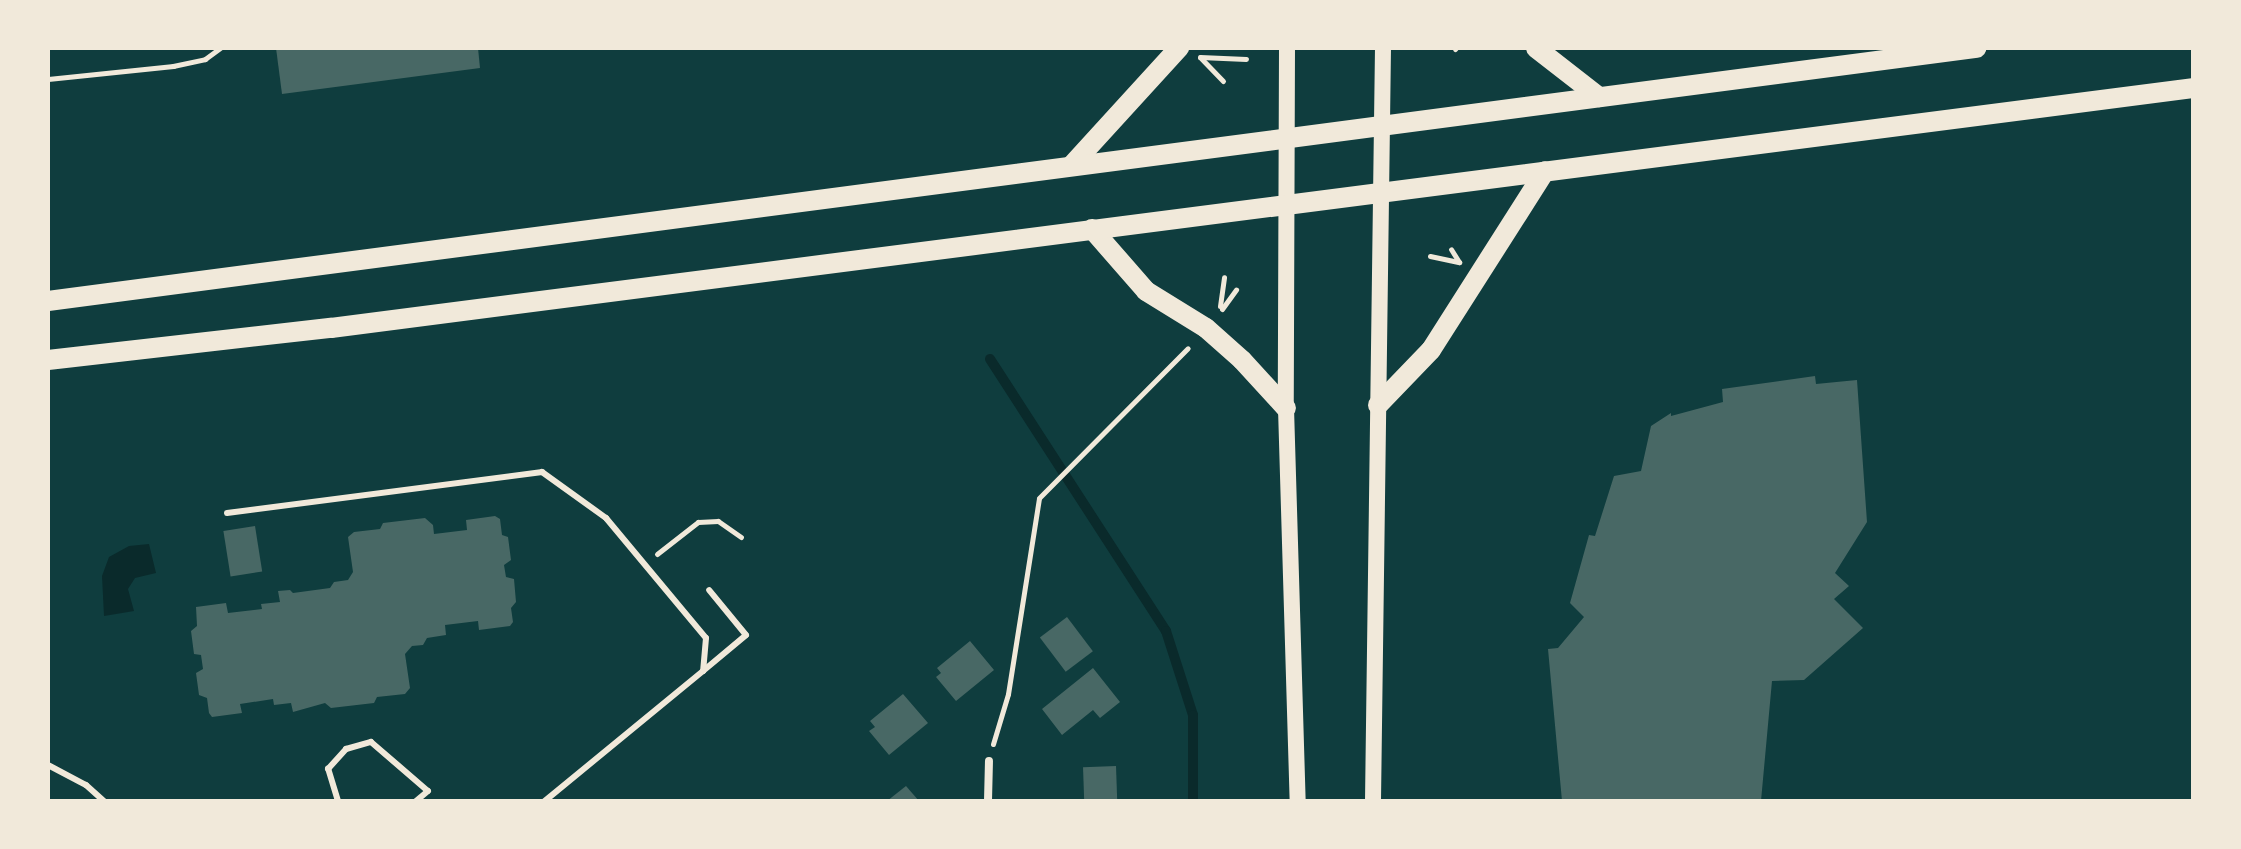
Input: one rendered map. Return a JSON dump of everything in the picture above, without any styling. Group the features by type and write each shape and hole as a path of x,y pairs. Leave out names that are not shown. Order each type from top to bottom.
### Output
{"main road":[{"path":"1072,165 1179,48"},
{"path":"1287,48 1286,408 1298,801"},
{"path":"1373,801 1383,48"},
{"path":"1536,48 1599,97"},
{"path":"48,301 1976,48"},
{"path":"48,360 2193,88"},
{"path":"1378,405 1431,350 1545,171"},
{"path":"1092,229 1146,291 1206,328 1242,360 1286,408"}],"street":[{"path":"988,801 989,761"}],"lane":[{"path":"227,513 542,472 606,518 706,638 703,671"},
{"path":"545,801 746,635 709,590"},
{"path":"338,801 328,769 346,749 371,742 428,791 416,801"},
{"path":"48,765 86,785 104,801"}],"path":[{"path":"48,79 173,66 205,59 220,48"},
{"path":"1223,81 1200,57 1246,59"},
{"path":"1430,256 1459,262 1451,249"},
{"path":"1224,277 1220,312 1236,290"},
{"path":"989,761 1008,694 1039,498 1192,345"},
{"path":"645,564 698,522 718,521 741,537"}],"water":[{"path":"149,544 156,573 135,578 128,589 134,611 104,616 102,576 109,557 129,546"}],"building":[{"path":"276,48 478,48 480,68 282,94"},
{"path":"1815,376 1816,384 1857,380 1867,522 1835,573 1849,586 1834,599 1863,628 1804,680 1772,681 1761,801 1562,801 1548,649 1558,648 1584,617 1570,603 1589,535 1595,536 1614,476 1641,471 1651,426 1671,413 1671,416 1723,402 1722,389"},
{"path":"495,516 500,519 502,535 508,537 511,560 504,565 506,577 514,579 516,602 511,608 513,622 510,626 479,630 478,621 445,625 446,635 427,638 423,645 412,646 405,654 410,688 405,694 377,697 374,703 331,708 325,703 293,712 291,703 274,705 273,699 240,704 242,713 212,717 209,713 207,698 199,695 196,673 203,669 201,655 194,654 191,631 197,626 196,607 226,603 228,613 262,609 261,604 280,602 278,591 290,590 293,593 330,588 334,582 348,580 353,572 348,537 354,532 380,529 383,523 425,518 433,525 434,534 467,530 466,520"},
{"path":"255,526 262,571 231,576 223,531"},
{"path":"1067,617 1093,651 1066,672 1040,637"},
{"path":"970,641 994,670 956,701 936,677 941,673 937,668"},
{"path":"1093,668 1120,702 1100,718 1093,710 1062,735 1042,709"},
{"path":"903,694 928,723 889,755 869,731 875,727 870,721"},
{"path":"1116,766 1117,801 1084,801 1083,767"},
{"path":"906,786 919,801 887,801"}],"waterway":[{"path":"990,359 1166,631 1193,715 1193,801"}]}
